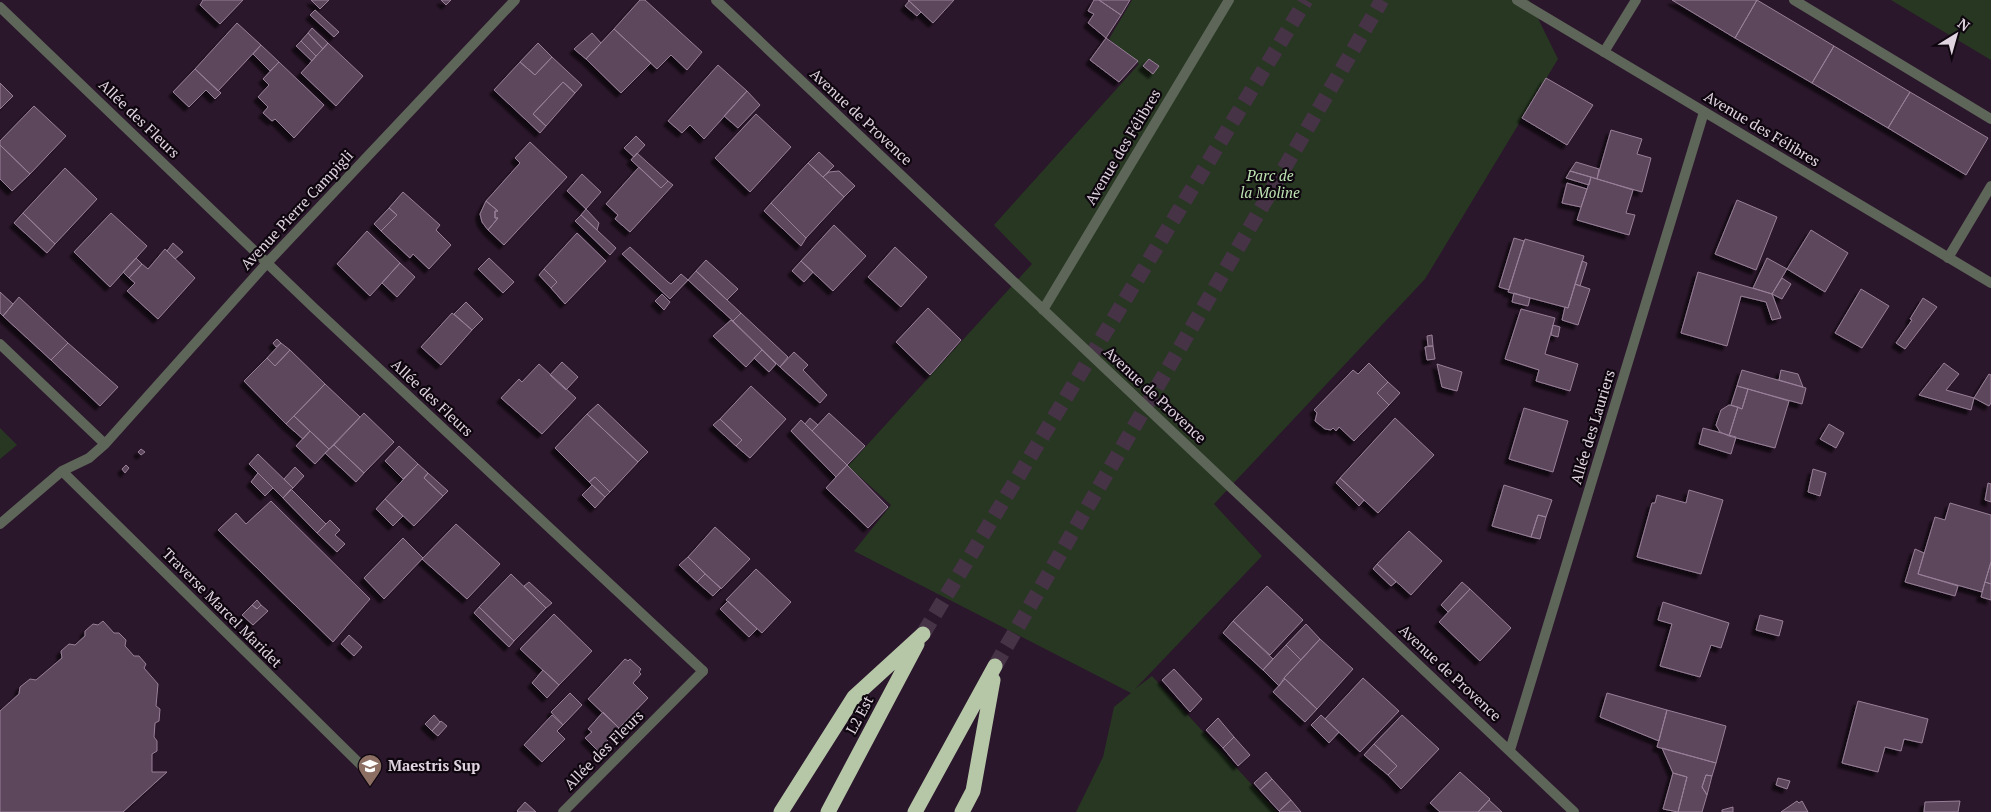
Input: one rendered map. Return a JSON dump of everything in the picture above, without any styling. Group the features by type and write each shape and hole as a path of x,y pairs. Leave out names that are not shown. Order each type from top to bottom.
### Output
{"highway":[{"name":"L2 Est","path":"780,812 854,697 923,634 828,812"},
{"path":"915,812 995,666 972,791 962,812"}],"street":[{"name":"Avenue Pierre Campigli","path":"0,524 62,471 89,458 105,444 268,263 516,0"},
{"name":"Avenue de Provence","path":"716,0 1574,812"},
{"name":"Avenue des Félibres","path":"1042,310 1229,0"},
{"name":"Avenue des Félibres","path":"1518,0 1991,283"},
{"path":"1604,52 1636,0"},
{"path":"1794,0 1991,119"},
{"name":"Allée des Fleurs","path":"0,8 268,263 703,671 564,812"},
{"name":"Allée des Lauriers","path":"1510,750 1704,112"},
{"path":"1948,258 1991,186"},
{"path":"0,344 105,444"},
{"name":"Traverse Marcel Maridet","path":"62,471 361,766"}],"green space":[{"name":"Parc de la Moline","path":"1132,0 1529,0 1558,59 1425,279 1214,504 1262,556 1135,689 1152,676 1277,812 1076,812 1103,757 1114,707 1131,693 854,551 891,505 848,466 1032,264 994,225 1139,64 1109,39"},
{"path":"1891,0 1991,0 1991,60"},
{"path":"0,428 17,445 0,459"}],"building":[{"path":"203,0 243,0 220,24 200,5"},
{"path":"311,0 329,0 320,9"},
{"path":"441,0 451,0 446,5"},
{"path":"640,0 645,0 702,52 687,70 671,55 657,69 614,29"},
{"path":"908,0 954,0 933,23"},
{"path":"1094,0 1099,0 1121,15 1106,38 1088,23 1094,14 1088,11"},
{"path":"1099,0 1130,0 1121,15"},
{"path":"1672,0 1757,0 1735,38"},
{"path":"1757,0 1834,46 1812,83 1735,38"},
{"path":"909,1 921,12 917,16 905,6"},
{"path":"315,10 339,32 334,37 310,15"},
{"path":"237,23 261,45 218,91 195,69"},
{"path":"312,28 328,43 323,49 308,33"},
{"path":"614,29 651,63 621,93 586,59"},
{"path":"308,33 323,49 316,56 301,41"},
{"path":"592,33 601,43 586,59 574,49"},
{"path":"1106,38 1138,61 1119,82 1090,60"},
{"path":"301,41 316,56 312,61 296,46"},
{"path":"328,43 363,76 336,106 301,73"},
{"path":"538,43 552,57 535,75 520,62"},
{"path":"261,45 279,62 270,71 253,54"},
{"path":"1834,46 1910,92 1888,128 1812,83"},
{"path":"552,57 582,85 575,93 563,82 533,114 546,126 540,133 494,90 520,62 535,75"},
{"path":"1149,59 1159,66 1153,74 1143,66"},
{"path":"279,62 324,105 294,138 275,119 272,121 263,113 268,107 258,97 269,85 263,79"},
{"path":"718,65 747,91 704,139 690,125 682,133 668,121"},
{"path":"195,69 221,93 215,99 206,90 189,107 173,92"},
{"path":"1546,78 1593,105 1567,145 1522,118"},
{"path":"563,82 575,93 546,126 533,114"},
{"path":"0,83 13,96 0,109"},
{"path":"747,91 760,105 738,128 724,116"},
{"path":"1910,92 1988,138 1966,175 1888,128"},
{"path":"34,106 66,136 30,174 0,145 0,141"},
{"path":"756,114 791,147 750,192 715,158"},
{"path":"1611,130 1642,139 1637,154 1651,158 1642,192 1597,179"},
{"path":"636,136 645,145 634,157 624,148"},
{"path":"530,142 567,177 504,245 488,230 498,218 495,218 495,211 498,211 486,201 520,163 515,158"},
{"path":"0,145 30,174 12,191 0,179"},
{"path":"819,152 834,166 823,177 808,163"},
{"path":"637,153 668,181 661,188 631,160"},
{"path":"1576,162 1599,169 1597,179 1570,171"},
{"path":"808,163 844,197 806,238 771,203"},
{"path":"639,167 661,188 668,181 673,185 630,232 615,219 618,215 606,204"},
{"path":"65,168 97,199 55,244 23,213"},
{"path":"839,171 855,186 844,197 823,177 829,172"},
{"path":"1570,171 1591,177 1589,185 1566,178"},
{"path":"582,174 601,192 586,209 567,191"},
{"path":"1591,177 1633,190 1626,213 1635,215 1629,235 1577,220"},
{"path":"1567,183 1587,189 1581,207 1562,203"},
{"path":"403,192 440,225 436,230 451,245 429,269 413,254 410,258 381,231 397,215 389,208"},
{"path":"1737,200 1777,217 1756,270 1715,254"},
{"path":"486,201 498,211 495,211 495,218 498,218 488,230 482,222 480,214"},
{"path":"771,203 806,238 801,246 764,211"},
{"path":"389,208 397,215 381,231 374,224"},
{"path":"586,209 599,223 597,230 581,215"},
{"path":"23,213 55,244 47,253 14,223"},
{"path":"111,213 147,246 110,287 74,252"},
{"path":"581,215 616,248 610,255 575,221"},
{"path":"834,225 866,256 833,291 801,261"},
{"path":"1811,230 1848,253 1825,292 1787,269"},
{"path":"367,231 400,263 370,296 337,264"},
{"path":"577,233 606,261 565,304 551,288 557,282 544,269"},
{"path":"1514,238 1524,241 1509,290 1499,287"},
{"path":"1525,239 1584,256 1568,308 1508,292"},
{"path":"173,243 183,252 175,259 167,251"},
{"path":"630,247 671,284 681,274 688,280 670,299 622,254"},
{"path":"895,247 927,277 901,307 868,277"},
{"path":"165,249 195,278 158,319 127,291 135,283 129,278 142,264 148,269"},
{"path":"136,258 142,264 129,278 123,272"},
{"path":"489,258 514,282 503,293 478,269"},
{"path":"1767,258 1787,269 1772,294 1753,288"},
{"path":"706,260 738,289 727,300 696,271"},
{"path":"801,261 813,272 804,282 792,271"},
{"path":"1582,261 1587,263 1580,286 1575,284"},
{"path":"400,263 415,277 397,297 382,283"},
{"path":"544,269 557,282 551,288 539,275"},
{"path":"696,271 741,313 733,321 688,280"},
{"path":"1698,272 1772,294 1781,318 1772,320 1766,302 1741,296 1727,346 1681,333"},
{"path":"1782,278 1791,284 1782,299 1772,294"},
{"path":"1575,284 1590,289 1578,325 1562,320 1565,307 1568,308"},
{"path":"1861,289 1889,306 1862,348 1835,333"},
{"path":"0,292 13,304 3,316 0,313"},
{"path":"1514,293 1530,298 1528,306 1512,302"},
{"path":"662,294 670,302 664,310 655,301"},
{"path":"19,297 68,343 51,360 3,316"},
{"path":"1923,298 1937,307 1905,349 1896,343 1912,320 1910,319"},
{"path":"466,302 483,319 472,330 454,314"},
{"path":"928,308 961,340 930,375 896,342"},
{"path":"1521,309 1555,318 1545,354 1578,364 1570,391 1536,381 1539,370 1505,359"},
{"path":"452,313 472,330 441,365 421,347"},
{"path":"741,313 788,357 780,367 733,321"},
{"path":"731,320 762,350 746,367 713,336"},
{"path":"1553,325 1560,327 1558,337 1551,335"},
{"path":"1432,335 1433,346 1428,346 1427,336"},
{"path":"277,339 281,343 276,347 273,343"},
{"path":"68,343 118,387 100,406 51,360"},
{"path":"281,343 290,350 275,366 267,358"},
{"path":"1433,346 1435,359 1427,360 1425,347"},
{"path":"290,350 325,384 286,424 244,381 267,358 275,366"},
{"path":"762,350 776,364 769,372 754,358"},
{"path":"794,352 808,365 803,370 827,395 820,403 780,367"},
{"path":"562,362 578,377 566,390 550,375"},
{"path":"1369,363 1388,382 1377,393 1389,405 1354,441 1339,427 1336,431 1333,428 1331,430 1325,429 1315,421 1317,413 1314,410 1353,370 1358,374"},
{"path":"1944,363 1959,374 1946,390 1974,398 1971,410 1919,395"},
{"path":"539,364 576,398 542,434 501,398 519,379 522,382"},
{"path":"1437,364 1462,372 1457,391 1442,387"},
{"path":"1742,370 1806,388 1802,404 1737,386"},
{"path":"1781,370 1798,374 1803,387 1779,380"},
{"path":"1989,374 1991,375 1991,403 1989,406 1974,398"},
{"path":"1388,382 1400,393 1389,405 1377,393"},
{"path":"325,384 360,417 329,449 294,416"},
{"path":"751,386 786,419 750,458 736,446 742,440 720,419"},
{"path":"1737,386 1748,389 1742,409 1731,405"},
{"path":"1748,389 1789,401 1775,448 1729,436 1738,407 1742,409"},
{"path":"598,404 648,452 638,462 587,414"},
{"path":"1729,405 1738,407 1729,436 1720,432 1716,425 1721,410"},
{"path":"1524,408 1568,421 1553,472 1509,459"},
{"path":"364,413 394,442 364,473 334,445"},
{"path":"829,413 865,446 847,465 812,431"},
{"path":"587,414 638,462 610,492 595,477 589,482 555,448"},
{"path":"294,416 310,431 303,439 286,424"},
{"path":"810,418 818,425 812,431 805,424"},
{"path":"1395,418 1434,455 1378,513 1340,478"},
{"path":"720,419 742,440 736,446 713,425"},
{"path":"801,420 847,465 836,477 791,431"},
{"path":"1829,424 1844,433 1836,448 1820,439"},
{"path":"1703,428 1736,437 1731,454 1699,444"},
{"path":"310,431 329,449 315,464 296,446"},
{"path":"334,445 364,473 356,482 325,453"},
{"path":"399,446 418,464 403,479 385,461"},
{"path":"141,449 145,452 141,455 138,452"},
{"path":"258,454 293,488 283,498 249,464"},
{"path":"418,464 428,473 424,478 443,496 414,526 385,499"},
{"path":"126,465 129,468 125,473 122,469"},
{"path":"847,465 888,507 868,528 826,488"},
{"path":"295,467 304,476 293,488 284,479"},
{"path":"1813,469 1826,473 1820,496 1808,492"},
{"path":"258,473 273,488 265,496 251,482"},
{"path":"428,473 448,491 443,496 424,478"},
{"path":"595,477 610,492 605,497 589,482"},
{"path":"1340,478 1364,500 1359,506 1336,483"},
{"path":"1988,483 1991,484 1991,502 1985,500"},
{"path":"592,485 605,497 595,508 582,495"},
{"path":"1504,485 1552,500 1546,517 1538,515 1531,537 1492,526"},
{"path":"291,489 326,524 317,533 283,498"},
{"path":"1689,490 1723,500 1701,574 1637,557 1652,503 1655,503 1657,495 1686,503"},
{"path":"385,499 403,516 393,526 376,509"},
{"path":"271,501 370,599 333,642 218,530 236,513 246,524"},
{"path":"1950,503 1991,515 1991,562 1982,592 1918,574 1935,517 1945,520"},
{"path":"1538,515 1546,517 1540,539 1531,537"},
{"path":"330,520 340,530 335,535 345,544 337,552 317,533"},
{"path":"456,524 500,564 467,599 422,559"},
{"path":"715,527 750,559 721,589 688,557"},
{"path":"1409,531 1442,561 1411,595 1377,564"},
{"path":"403,538 423,558 384,599 364,578"},
{"path":"1915,549 1924,553 1918,574 1958,586 1955,596 1905,582"},
{"path":"688,557 705,574 697,582 679,565"},
{"path":"1991,562 1991,584 1985,582"},
{"path":"1377,564 1396,582 1391,586 1373,569"},
{"path":"756,569 791,602 762,633 726,600"},
{"path":"511,574 546,608 514,641 479,607"},
{"path":"705,574 721,588 713,596 697,582"},
{"path":"529,582 552,603 546,608 524,586"},
{"path":"1462,582 1470,589 1448,612 1441,605"},
{"path":"1985,582 1991,584 1991,600 1981,597"},
{"path":"1267,586 1303,620 1270,655 1233,621"},
{"path":"1470,589 1511,628 1480,661 1439,622"},
{"path":"257,600 261,605 257,609 252,605"},
{"path":"728,601 757,629 749,637 720,609"},
{"path":"1663,602 1729,623 1721,648 1711,645 1700,677 1660,666 1672,624 1658,620"},
{"path":"252,605 257,609 261,605 268,611 253,625 242,615"},
{"path":"479,607 514,641 509,647 474,613"},
{"path":"554,614 592,651 559,685 520,649"},
{"path":"1760,615 1783,621 1779,636 1756,630"},
{"path":"103,621 114,633 119,633 126,640 125,646 134,656 139,656 146,664 144,668 158,684 156,706 160,709 159,721 155,723 154,737 157,741 157,751 152,754 152,772 167,772 123,812 0,812 0,711 19,694 20,687 30,679 36,680 62,658 61,651 69,644 75,645 85,636 85,631 93,624 98,625"},
{"path":"1233,621 1273,659 1263,670 1223,633"},
{"path":"1306,624 1320,639 1301,660 1286,645"},
{"path":"349,635 362,647 354,656 341,644"},
{"path":"1320,639 1353,669 1317,709 1284,678"},
{"path":"1286,645 1301,660 1279,686 1263,670"},
{"path":"625,659 628,661 630,659 641,669 639,672 641,674 633,683 648,698 619,728 588,699"},
{"path":"1174,669 1202,699 1190,712 1162,680"},
{"path":"543,670 559,685 547,698 532,683"},
{"path":"1363,678 1399,711 1360,752 1325,719"},
{"path":"1285,679 1317,709 1305,722 1273,692"},
{"path":"570,693 582,705 563,725 551,712"},
{"path":"1607,693 1667,710 1659,741 1600,717"},
{"path":"1858,701 1928,719 1922,743 1904,739 1901,751 1885,747 1878,772 1842,763"},
{"path":"1667,710 1726,726 1716,763 1657,747"},
{"path":"603,712 619,728 598,751 585,738 592,732 588,729"},
{"path":"434,715 440,722 432,731 425,724"},
{"path":"552,715 563,725 557,731 565,739 542,762 524,745"},
{"path":"1321,715 1339,732 1329,743 1311,725"},
{"path":"1402,715 1439,749 1401,789 1388,775 1397,766 1374,744"},
{"path":"1218,718 1234,737 1223,748 1206,730"},
{"path":"441,721 447,726 438,736 432,731"},
{"path":"1234,737 1250,755 1238,766 1223,748"},
{"path":"1374,744 1397,766 1388,775 1364,755"},
{"path":"1662,748 1716,763 1712,776 1706,775 1702,787 1707,795 1702,812 1678,812 1687,777 1673,773"},
{"path":"1266,772 1272,779 1260,790 1254,783"},
{"path":"1460,772 1490,799 1478,812 1440,812 1430,803"},
{"path":"1673,773 1687,777 1678,812 1663,809"},
{"path":"1706,775 1712,776 1707,795 1702,787"},
{"path":"1778,778 1790,781 1787,789 1776,785"},
{"path":"1272,779 1291,800 1279,811 1260,790"},
{"path":"1291,800 1301,812 1279,811"},
{"path":"1489,800 1502,812 1478,812"},
{"path":"1797,801 1799,803 1802,801 1808,812 1781,812"},
{"path":"1960,801 1958,812 1924,812 1925,802"},
{"path":"525,802 536,812 518,812"},
{"path":"1733,807 1733,812 1722,812 1722,810"}],"tunnel":[{"path":"923,634 1306,0"},
{"path":"995,666 1382,0"}],"place":[{"name":"Maestris Sup","path":"370,787"}]}
